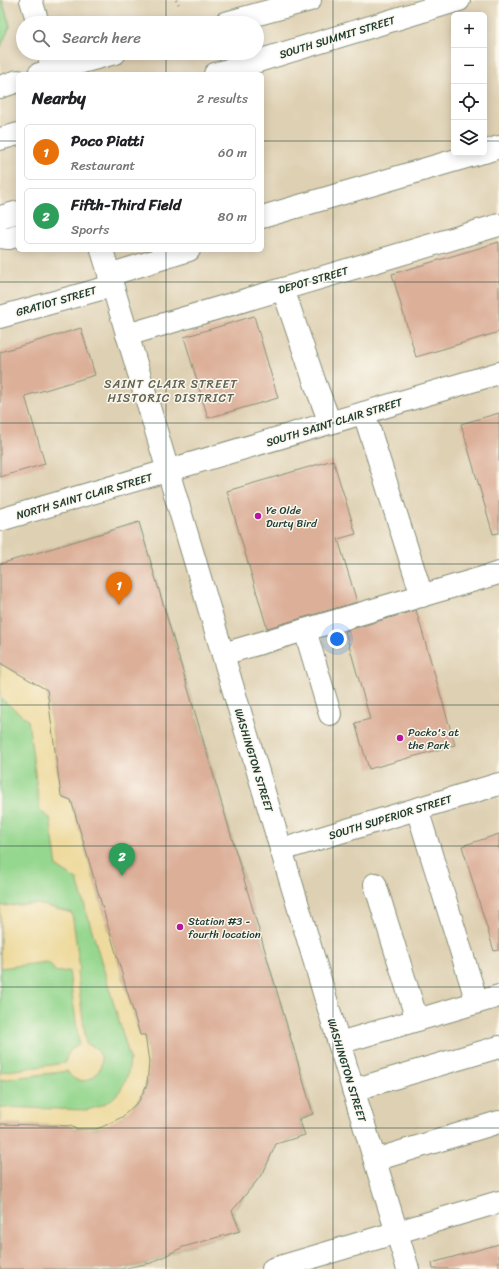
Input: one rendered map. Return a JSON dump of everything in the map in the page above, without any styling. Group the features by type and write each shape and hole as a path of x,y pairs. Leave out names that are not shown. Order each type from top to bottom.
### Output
{"street":[{"path":"31,0 36,16"},
{"path":"251,16 310,0"},
{"name":"SOUTH SUMMIT STREET","path":"264,59 459,0"},
{"path":"48,68 84,60"},
{"name":"SOUTH SUMMIT STREET","path":"222,72 261,60"},
{"path":"0,87 16,82"},
{"path":"0,139 16,135"},
{"path":"487,151 499,147"},
{"path":"264,216 470,156"},
{"path":"0,217 16,213"},
{"name":"DEPOT STREET","path":"127,335 499,225"},
{"path":"0,237 9,238 16,236"},
{"name":"WASHINGTON STREET","path":"104,252 110,280 408,1269"},
{"name":"GRATIOT STREET","path":"0,317 110,280 184,252"},
{"path":"283,289 330,423"},
{"name":"SOUTH SAINT CLAIR STREET","path":"168,471 499,373"},
{"path":"364,413 422,596"},
{"name":"NORTH SAINT CLAIR STREET","path":"0,520 168,471"},
{"path":"222,654 499,573"},
{"path":"305,630 330,714"},
{"name":"SOUTH SUPERIOR STREET","path":"281,850 499,784"},
{"path":"416,809 478,1002"},
{"path":"376,884 417,1020"},
{"path":"339,1043 499,996"},
{"path":"353,1090 499,1047"},
{"path":"375,1160 499,1122"},
{"path":"273,1269 499,1202"}],"path":[{"path":"176,0 180,6"}],"shaded area":[{"path":"0,0 499,0 499,1269 0,1269"}],"green space":[{"path":"0,0 2,0 10,26 0,48"},
{"path":"139,522 313,1114 300,1119 305,1135 287,1141 283,1127 265,1169 233,1211 240,1231 183,1247 151,1263 120,1269 0,1269 0,638 32,555"}],"sand":[{"path":"0,663 47,690 61,796 71,800 140,1035 145,1035 149,1072 143,1093 138,1101 124,1115 116,1121 98,1128 81,1129 71,1126 0,1124 0,1107 87,1110 106,1103 119,1092 123,1085 127,1077 130,1058 77,880 57,867 50,818 40,811 28,720 0,698"},
{"path":"38,904 72,913 80,969 77,972 86,1044 95,1048 100,1054 101,1060 101,1066 98,1072 87,1080 80,1081 73,1078 67,1071 0,1080 0,1072 65,1063 69,1052 79,1044 69,971 56,972 48,962 0,968 0,906"}],"building":[{"path":"499,242 499,332 416,357 392,274"},
{"path":"254,316 278,398 208,418 184,337"},
{"path":"81,328 95,375 25,396 45,464 0,477 0,352"},
{"path":"499,413 499,533 493,534 461,424"},
{"path":"333,460 356,534 338,539 357,602 267,628 227,491"},
{"path":"139,522 313,1114 299,1119 305,1135 276,1144 265,1169 232,1211 240,1231 183,1247 151,1263 120,1269 0,1269 0,1124 71,1126 76,1129 96,1129 102,1127 122,1117 139,1101 147,1084 149,1062 145,1035 140,1035 71,800 61,796 47,690 0,663 0,564"},
{"path":"416,610 455,745 369,769 355,723 370,719 345,631"},
{"path":"499,834 499,950 494,951 462,846"},
{"path":"499,1244 499,1269 433,1269 432,1263"}],"place":[{"name":"Ye Olde Durty Bird","path":"258,516"},
{"name":"Poco Piatti","path":"119,605"},
{"name":"Packo's at the Park","path":"400,738"},
{"name":"Fifth-Third Field","path":"122,876"},
{"name":"Station #3 - fourth location","path":"180,927"}],"district":[{"name":"SAINT CLAIR STREET HISTORIC DISTRICT","path":"171,391"}]}
